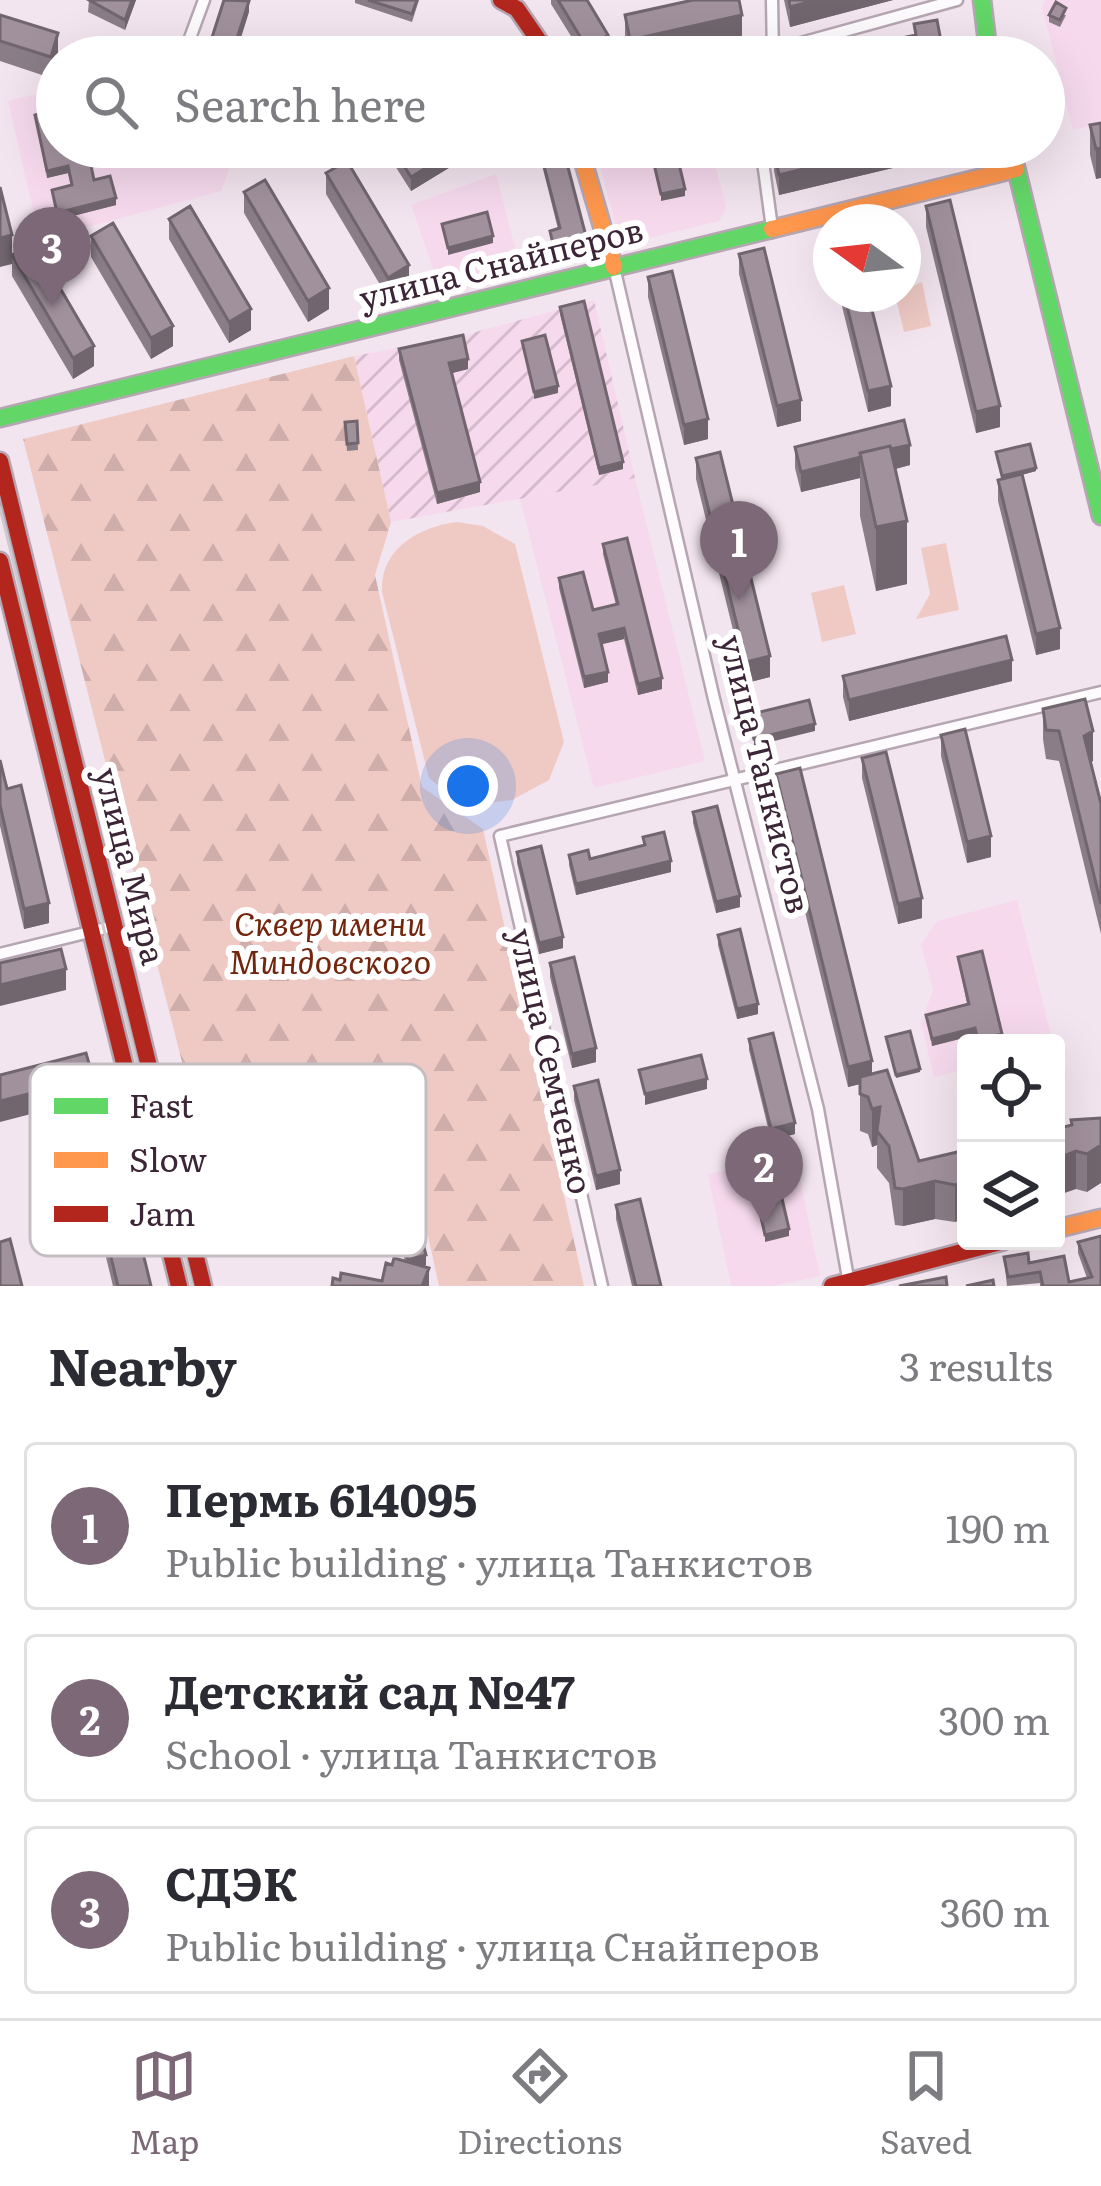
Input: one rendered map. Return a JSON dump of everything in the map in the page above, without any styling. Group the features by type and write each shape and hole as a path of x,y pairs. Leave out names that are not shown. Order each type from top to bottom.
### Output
{"main road":[{"path":"982,0 986,36"},
{"path":"513,3 536,36"},
{"name":"улица Танкистов","path":"585,168 614,267"},
{"path":"1016,169 1101,516"},
{"name":"улица Снайперов","path":"0,418 1016,169"},
{"name":"улица Мира","path":"0,461 148,1064"},
{"name":"улица Мира","path":"0,561 124,1064"},
{"path":"1065,1227 1101,1218"},
{"path":"850,1281 969,1250"},
{"name":"улица Мира","path":"172,1256 179,1286"},
{"name":"улица Мира","path":"196,1256 203,1286"}],"street":[{"path":"191,36 204,0"},
{"path":"772,0 773,36"},
{"path":"833,36 957,0"},
{"path":"764,168 772,228"},
{"name":"улица Танкистов","path":"614,267 818,1109 850,1281"},
{"path":"735,779 1101,692"},
{"name":"улица Семченко","path":"602,1286 500,836 735,779"},
{"path":"0,954 114,926"}],"shaded area":[{"path":"1045,0 1101,0 1101,123 1073,130 1065,98 1065,36 1049,36 1042,7"},
{"path":"36,94 36,168 230,168 221,191 40,240 8,101"},
{"path":"601,168 716,168 726,208 719,221 621,245"},
{"path":"496,174 520,267 440,288 411,205"},
{"path":"594,300 635,478 391,522 354,356 461,336"},
{"path":"635,478 705,761 594,788 520,499"},
{"path":"1017,900 1051,1034 957,1034 957,1071 934,1077 921,1023 933,990 921,944 937,921"},
{"path":"795,1155 820,1276 774,1286 731,1286 708,1174"}],"green space":[{"path":"921,282 931,326 904,332 899,312 921,312"},
{"name":"Сквер имени Миндовского","path":"354,356 391,522 375,575 422,787 483,829 584,1286 439,1286 426,1227 426,1064 183,1064 23,439"},
{"path":"457,522 483,526 515,544 564,742 549,780 512,800 463,806 429,778 382,592 387,564 404,543 429,529"},
{"path":"946,543 959,610 916,619 930,594 921,548"},
{"path":"844,585 856,634 822,642 811,593"}],"building":[{"path":"89,0 132,0 125,20"},
{"path":"224,0 249,1 238,36 212,36"},
{"path":"368,0 417,0 412,14"},
{"path":"558,0 587,0 608,35 580,36"},
{"path":"693,0 739,0 742,15 629,36 625,15"},
{"path":"789,0 816,0 790,7"},
{"path":"1056,2 1066,8 1060,20 1049,15"},
{"path":"0,15 58,33 36,36 36,52 0,41"},
{"path":"937,20 940,36 911,36 916,35 914,24"},
{"path":"1101,123 1101,148 1096,149 1090,125"},
{"path":"68,168 91,168 94,180 110,176 116,198 57,213 52,190 72,185"},
{"path":"351,168 409,265 388,278 326,173"},
{"path":"405,168 426,168 411,177"},
{"path":"545,168 568,168 588,244 555,253 550,231 560,228"},
{"path":"655,168 680,168 685,189 661,194"},
{"path":"778,168 808,168 779,175"},
{"path":"265,180 329,288 308,301 244,192"},
{"path":"0,187 12,235 0,238"},
{"path":"950,200 1000,406 976,412 926,206"},
{"path":"190,206 251,309 229,322 169,219"},
{"path":"487,212 493,236 448,248 442,224"},
{"path":"113,223 173,326 151,338 91,236"},
{"path":"33,242 94,346 73,358 12,255"},
{"path":"764,248 801,400 777,406 739,254"},
{"path":"672,271 708,419 684,425 648,277"},
{"path":"584,301 623,462 599,468 560,307"},
{"path":"848,312 872,312 891,386 868,391"},
{"path":"463,335 468,359 449,363 480,482 437,493 399,349"},
{"path":"545,335 558,386 534,392 522,341"},
{"path":"904,420 910,445 860,453 861,457 801,472 795,447"},
{"path":"357,421 358,443 347,444 345,422"},
{"path":"1030,444 1036,468 1002,476 996,452"},
{"path":"890,446 907,521 876,527 860,453"},
{"path":"720,452 770,656 746,662 696,458"},
{"path":"1022,474 1060,628 1036,634 998,480"},
{"path":"627,538 662,678 638,684 624,628 599,634 608,672 584,677 559,578 583,572 593,610 618,604 603,544"},
{"path":"1006,636 1012,660 849,700 843,676"},
{"path":"1085,699 1093,731 1084,736 1101,804 1101,904 1059,731 1046,730 1043,709"},
{"path":"809,700 815,724 754,739 748,715"},
{"path":"965,729 991,836 967,842 941,735"},
{"path":"886,752 922,898 898,904 862,758"},
{"path":"0,760 7,789 21,785 49,903 24,909 0,805"},
{"path":"800,768 872,1061 848,1067 776,774"},
{"path":"717,806 740,896 716,902 693,812"},
{"path":"664,832 671,861 576,884 569,855 588,850 590,859 645,845 643,837"},
{"path":"541,846 563,937 539,943 517,852"},
{"path":"740,929 758,1004 737,1009 718,935"},
{"path":"61,949 66,969 0,985 0,963"},
{"path":"982,951 1002,1034 976,1034 975,1028 932,1039 926,1015 969,1004 958,957"},
{"path":"574,957 596,1048 572,1054 550,963"},
{"path":"910,1031 920,1069 896,1075 886,1037"},
{"path":"773,1033 795,1123 771,1129 749,1039"},
{"path":"86,1053 89,1064 43,1064"},
{"path":"701,1055 707,1079 645,1094 639,1070"},
{"path":"30,1067 30,1094 0,1101 0,1075"},
{"path":"887,1070 919,1161 957,1152 957,1184 935,1181 895,1188 889,1146 877,1131 880,1107 872,1109 868,1097 860,1094 860,1077"},
{"path":"598,1080 620,1170 596,1176 574,1086"},
{"path":"1101,1118 1101,1145 1087,1154 1076,1151 1065,1155 1065,1127 1072,1125 1071,1120"},
{"path":"778,1181 789,1229 765,1235 754,1186"},
{"path":"640,1199 661,1286 636,1286 616,1205"},
{"path":"1101,1236 1101,1286 1043,1286 1040,1272 1008,1277 1004,1257 1028,1253 1029,1263 1064,1256 1069,1282 1092,1277 1078,1242"},
{"path":"10,1239 22,1286 0,1286 0,1242"},
{"path":"111,1256 144,1256 151,1286 118,1286"},
{"path":"394,1258 429,1268 422,1286 332,1286 333,1278 340,1280 341,1273 382,1281 386,1263 392,1265"},
{"path":"946,1277 947,1286 899,1286"}],"tram line":[{"path":"0,508 137,1064"},
{"path":"185,1256 192,1286"}],"traffic: fast":[{"path":"982,0 986,36"},
{"path":"1016,168 1101,516"},
{"path":"0,418 772,229"}],"traffic: slow":[{"path":"585,168 614,267"},
{"path":"772,229 1016,169"},
{"path":"1065,1227 1101,1218"}],"traffic: jam":[{"path":"501,0 517,9 536,36"},
{"path":"0,461 148,1064"},
{"path":"0,561 124,1064"},
{"path":"832,1286 970,1250"},
{"path":"172,1256 179,1286"},
{"path":"196,1256 203,1286"}],"place":[{"name":"СДЭК","path":"52,306"},
{"name":"Пермь 614095","path":"739,600"},
{"name":"Детский сад №47","path":"764,1225"}]}
